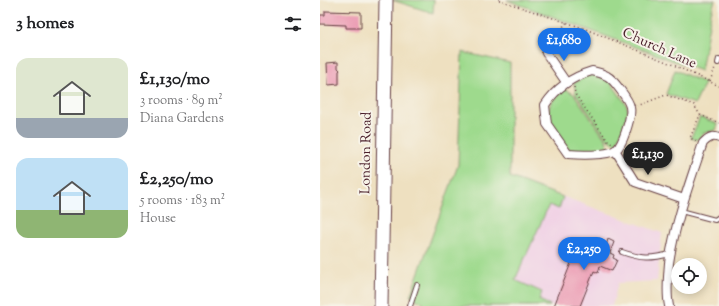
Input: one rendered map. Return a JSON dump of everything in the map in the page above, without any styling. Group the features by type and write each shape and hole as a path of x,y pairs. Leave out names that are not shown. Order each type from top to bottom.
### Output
{"main road":[{"name":"London Road","path":"381,306 386,0"}],"street":[{"path":"546,53 566,82"},
{"path":"592,71 608,76 614,83 630,103 631,108 629,119 619,147 609,152 584,156 568,154 547,124 544,105 566,82 592,71"},
{"path":"669,306 667,298 673,238 684,199 703,143 708,138 715,136 719,138"},
{"path":"615,150 635,182 684,199"}],"lane":[{"path":"681,210 715,220 719,217"},
{"path":"622,252 636,257 647,258 656,258 671,254"},
{"path":"410,306 417,285"}],"path":[{"name":"Church Lane","path":"499,0 567,22 628,45 719,86"},
{"path":"546,53 547,46 567,22"},
{"path":"710,82 718,61"},
{"path":"575,94 608,141"},
{"path":"631,108 666,95 694,105 700,115 719,123"},
{"path":"697,141 690,138 700,115"}],"shaded area":[{"path":"510,177 662,233 657,281 618,283 612,306 422,306 423,303 410,296"}],"green space":[{"path":"392,0 434,0 433,13"},
{"path":"507,0 715,0 711,13 701,71"},
{"path":"462,52 510,63 510,177 563,197 559,209 549,205 515,280 542,292 539,300 550,306 422,306 423,303 410,296 458,165"},
{"path":"675,70 705,83 695,104 666,94"},
{"path":"591,73 609,80 626,104 628,110 622,131 616,144 607,139 576,94 574,83"},
{"path":"565,89 574,94 606,140 608,146 607,151 572,151 564,143 551,123 549,112 553,101"},
{"path":"700,117 718,124 716,130 704,133 697,140 691,138"}],"building":[{"path":"325,11 361,12 361,28 346,28 346,25 320,24 320,15 325,15"},
{"path":"338,62 338,68 340,70 339,84 328,85 327,63"},
{"path":"608,239 614,242 610,253 614,255 613,258 617,260 612,271 600,266 598,273 594,271 580,306 554,306 573,258 570,256 576,242 577,243 578,241 592,246 594,241 606,246"}]}
